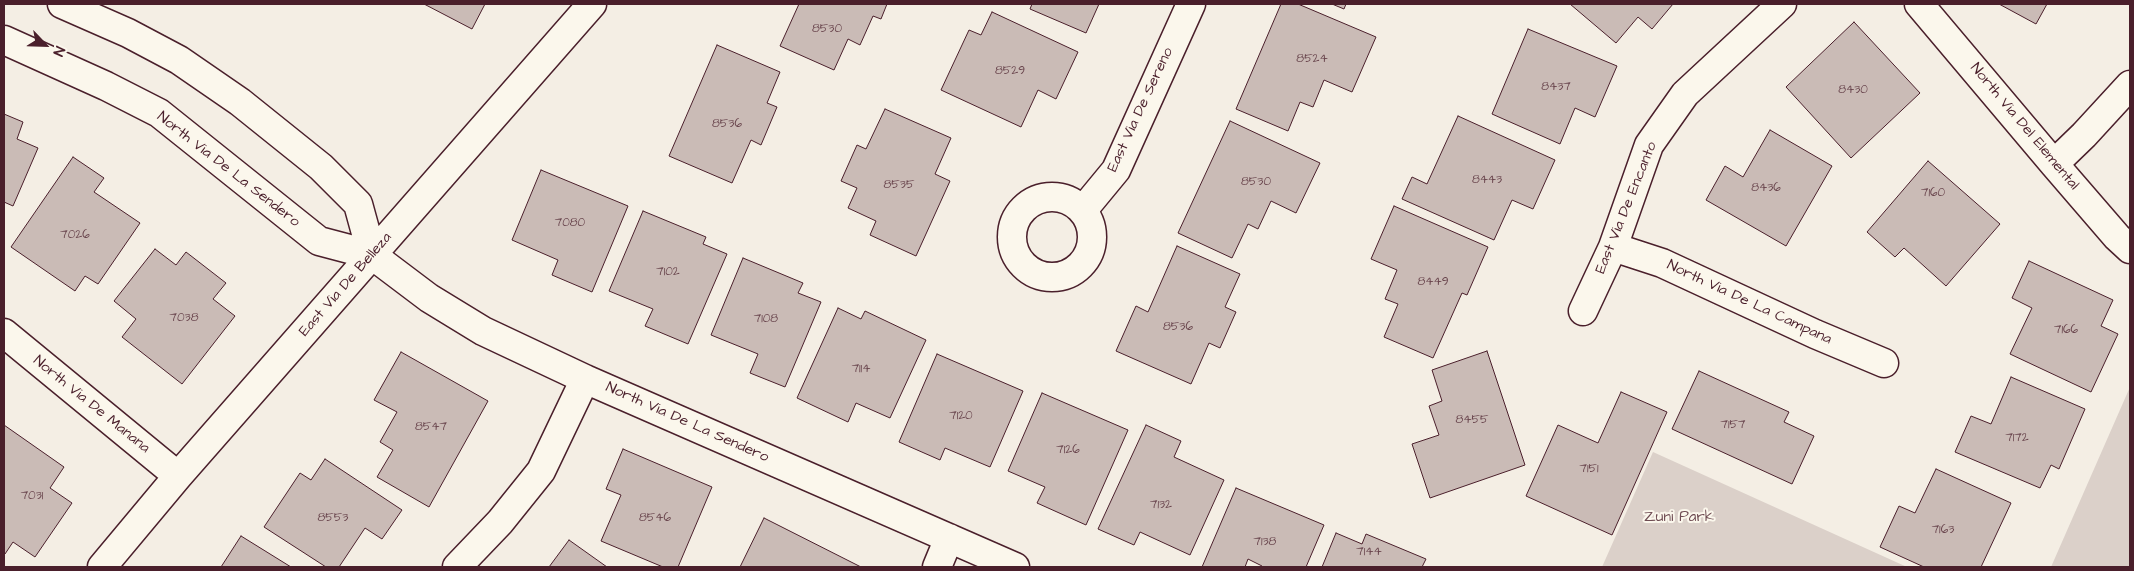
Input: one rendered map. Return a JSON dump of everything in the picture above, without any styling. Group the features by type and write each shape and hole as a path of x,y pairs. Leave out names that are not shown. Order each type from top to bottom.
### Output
{"street":[{"path":"62,4 128,33 179,60 240,102 322,167 358,204 372,255"},
{"name":"East Via De Belleza","path":"102,567 178,476 592,4"},
{"name":"East Via De Sereno","path":"1083,210 1116,170 1191,4"},
{"name":"East Via De Encanto","path":"1583,311 1613,247 1649,145 1685,94 1782,4"},
{"name":"North Via Del Elemental","path":"1919,4 2054,164 2117,237 2130,249"},
{"name":"North Via De La Sendero","path":"4,40 106,86 159,113 319,242 372,255 429,298 483,330 584,378 1015,567"},
{"path":"2054,164 2084,135 2130,85"},
{"name":"North Via De La Campana","path":"1613,247 1662,263 1815,334 1884,363"},
{"name":"North Via De Manana","path":"4,333 178,476"},
{"path":"457,567 500,522 541,471 584,378"},
{"path":"937,567 949,538"}],"green space":[{"path":"2130,387 2130,567 2051,567"},
{"name":"Zuni Park","path":"1653,452 1907,567 1602,567"}],"building":[{"path":"424,4 485,4 472,29"},
{"path":"799,4 887,4 881,19 873,16 860,45 848,39 834,70 780,46"},
{"path":"1032,4 1099,4 1086,33 1030,9"},
{"path":"1281,4 1298,4 1376,37 1352,92 1324,80 1313,107 1300,102 1288,131 1236,109"},
{"path":"1332,4 1346,4 1344,9"},
{"path":"1570,4 1673,4 1652,29 1638,17 1616,43"},
{"path":"1999,4 2047,4 2036,24"},
{"path":"992,12 1078,52 1056,99 1038,90 1021,127 941,90 969,30 981,35"},
{"path":"1854,22 1920,93 1851,158 1786,87"},
{"path":"1528,29 1617,66 1595,117 1575,108 1560,144 1492,114"},
{"path":"717,45 780,72 767,103 777,107 761,145 751,140 732,183 669,156"},
{"path":"885,109 951,138 935,174 950,181 916,256 870,235 876,221 848,208 857,188 841,181 857,145 866,149"},
{"path":"4,114 23,122 17,139 38,148 13,206 4,202"},
{"path":"1458,116 1555,160 1533,209 1512,200 1494,240 1402,199 1412,177 1427,184"},
{"path":"1230,121 1320,163 1296,213 1271,201 1258,229 1248,224 1232,258 1178,233"},
{"path":"1770,130 1832,166 1786,246 1706,200 1725,166 1743,177"},
{"path":"73,157 104,178 94,192 140,223 98,284 85,276 75,291 11,247"},
{"path":"1928,161 2000,224 1946,286 1904,248 1895,257 1867,232"},
{"path":"541,170 628,206 592,292 552,275 558,260 512,240"},
{"path":"1394,206 1488,247 1467,295 1462,293 1433,358 1384,337 1398,304 1385,299 1397,270 1371,259"},
{"path":"643,211 706,237 703,244 727,254 688,344 645,326 653,309 609,291"},
{"path":"1177,246 1240,274 1225,307 1236,312 1220,348 1209,343 1191,384 1116,351 1136,306 1148,312"},
{"path":"155,249 176,265 186,252 226,283 213,299 235,316 182,384 122,337 136,319 114,301"},
{"path":"743,258 803,283 798,293 821,302 785,387 750,373 758,354 711,335"},
{"path":"2029,261 2113,300 2101,326 2118,334 2091,392 2010,354 2032,308 2012,298"},
{"path":"838,308 861,319 865,311 926,340 890,418 856,403 848,422 797,398"},
{"path":"1487,351 1525,465 1430,498 1412,444 1439,435 1429,406 1442,401 1432,370"},
{"path":"401,352 488,401 429,507 377,477 393,450 380,442 397,412 374,400"},
{"path":"937,354 1023,391 990,467 945,448 940,460 899,442"},
{"path":"1699,371 1789,412 1784,422 1814,436 1792,484 1672,429"},
{"path":"2011,377 2085,409 2059,469 2051,465 2040,488 1955,452 1971,416 1991,424"},
{"path":"1621,392 1667,412 1612,535 1526,496 1558,425 1598,443"},
{"path":"1042,393 1128,430 1086,525 1037,503 1045,487 1008,471"},
{"path":"4,425 64,467 50,488 72,503 35,557 13,542 4,553"},
{"path":"1146,425 1181,441 1174,457 1224,480 1190,555 1140,532 1134,545 1098,529"},
{"path":"623,449 712,487 678,567 663,567 601,541 621,495 606,489"},
{"path":"325,459 402,510 382,539 365,528 339,567 326,567 264,527 300,473 311,480"},
{"path":"1936,469 2011,503 1981,567 1924,567 1880,547 1899,506 1915,513"},
{"path":"1236,488 1324,525 1306,567 1262,567 1248,559 1245,567 1202,567"},
{"path":"764,518 861,567 740,567"},
{"path":"1336,533 1362,544 1366,534 1426,559 1422,567 1322,567"},
{"path":"241,536 291,567 221,567"},
{"path":"569,540 607,567 549,567"}]}
